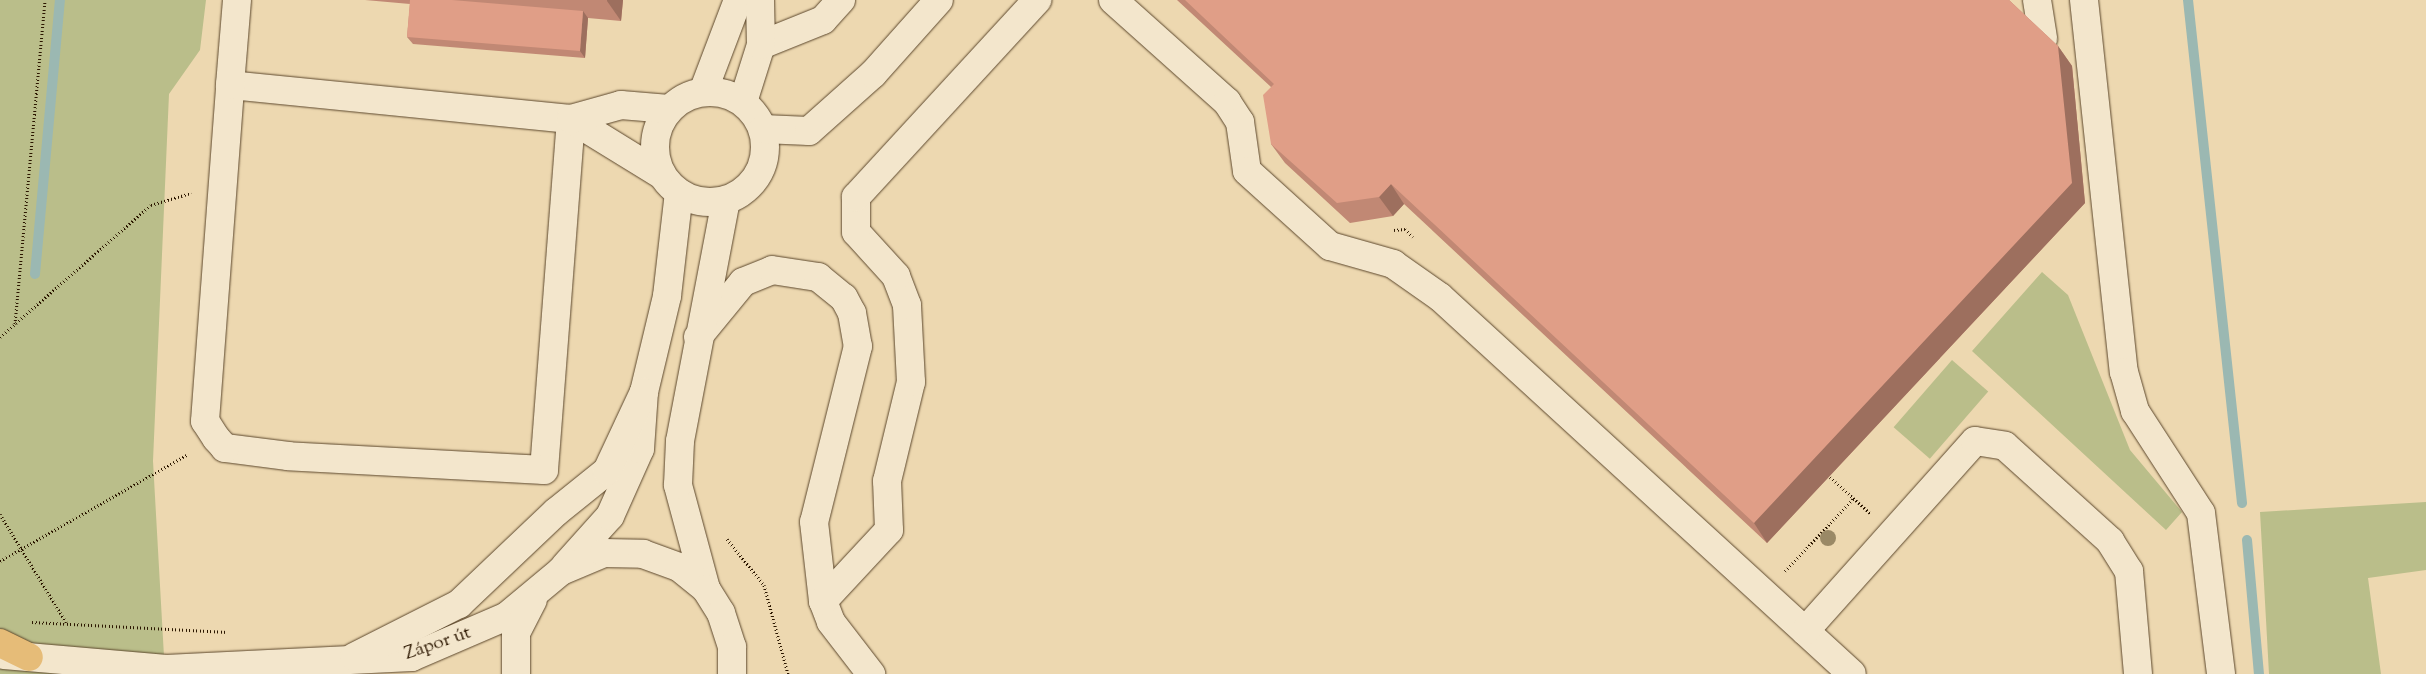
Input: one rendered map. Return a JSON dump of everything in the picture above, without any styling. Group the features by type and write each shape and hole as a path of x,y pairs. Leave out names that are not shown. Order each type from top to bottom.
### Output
{"main road":[{"path":"0,643 29,657"}],"street":[{"path":"237,0 205,421 225,448 288,456 544,470 571,119"},
{"path":"703,92 738,0"},
{"path":"743,102 761,45 760,0"},
{"path":"761,45 823,20 841,0"},
{"path":"763,129 809,132 873,74 940,0"},
{"path":"823,601 889,530 887,481 911,382 907,305 896,276 856,232 856,198 1037,0"},
{"path":"1113,0 1227,102 1240,122 1247,171 1330,246 1393,264 1440,297 1852,674"},
{"path":"2037,0 2043,39"},
{"path":"2084,0 2124,372 2136,411 2201,513 2221,674"},
{"path":"230,84 571,119 621,105 669,109"},
{"path":"561,571 610,516 640,449 644,392 667,296 671,184 655,141 669,109 684,97 703,92 724,93 743,102 763,129 766,146 759,172 742,192 726,200 702,202 671,184 571,119"},
{"path":"706,589 678,485 680,441 698,337 726,200"},
{"path":"698,337 743,282 772,270 818,276 838,292 852,313 858,346 814,522 823,601 831,622 871,674"},
{"path":"344,662 459,604 556,512 607,471 644,392"},
{"path":"1805,631 1975,441 2005,446 2110,541 2128,571 2138,674"},
{"name":"Zápor út","path":"0,655 166,669 344,662 412,657 508,616 561,571 604,554 643,554 679,567 706,589 721,613 732,647 732,674"},
{"name":"Zápor út","path":"516,674 516,633 536,594"},
{"name":"Zápor út","path":"732,647 753,674"}],"path":[{"path":"15,324 45,0"},
{"path":"0,337 151,205 224,184"},
{"path":"0,561 216,438"},
{"path":"1830,477 1892,533"},
{"path":"0,514 19,550 66,623"},
{"path":"724,535 764,585 788,674"},
{"path":"21,621 234,632"}],"green space":[{"path":"0,0 206,0 200,50 169,94 153,461 165,674 0,674"},
{"path":"2042,272 2068,295 2130,450 2182,512 2166,530 1972,351"},
{"path":"1952,360 1988,391 1930,459 1894,427"},
{"path":"2426,502 2426,570 2368,578 2381,674 2269,674 2260,512"}],"building":[{"path":"410,0 452,0 583,11 580,51 407,37"},
{"path":"1185,0 2009,0 2058,46 2072,183 1754,523 1391,184 1379,197 1337,203 1271,144 1263,95 1274,84"}],"waterway":[{"path":"35,274 60,0"},
{"path":"2188,0 2242,503"},
{"path":"2247,540 2259,674"}]}
